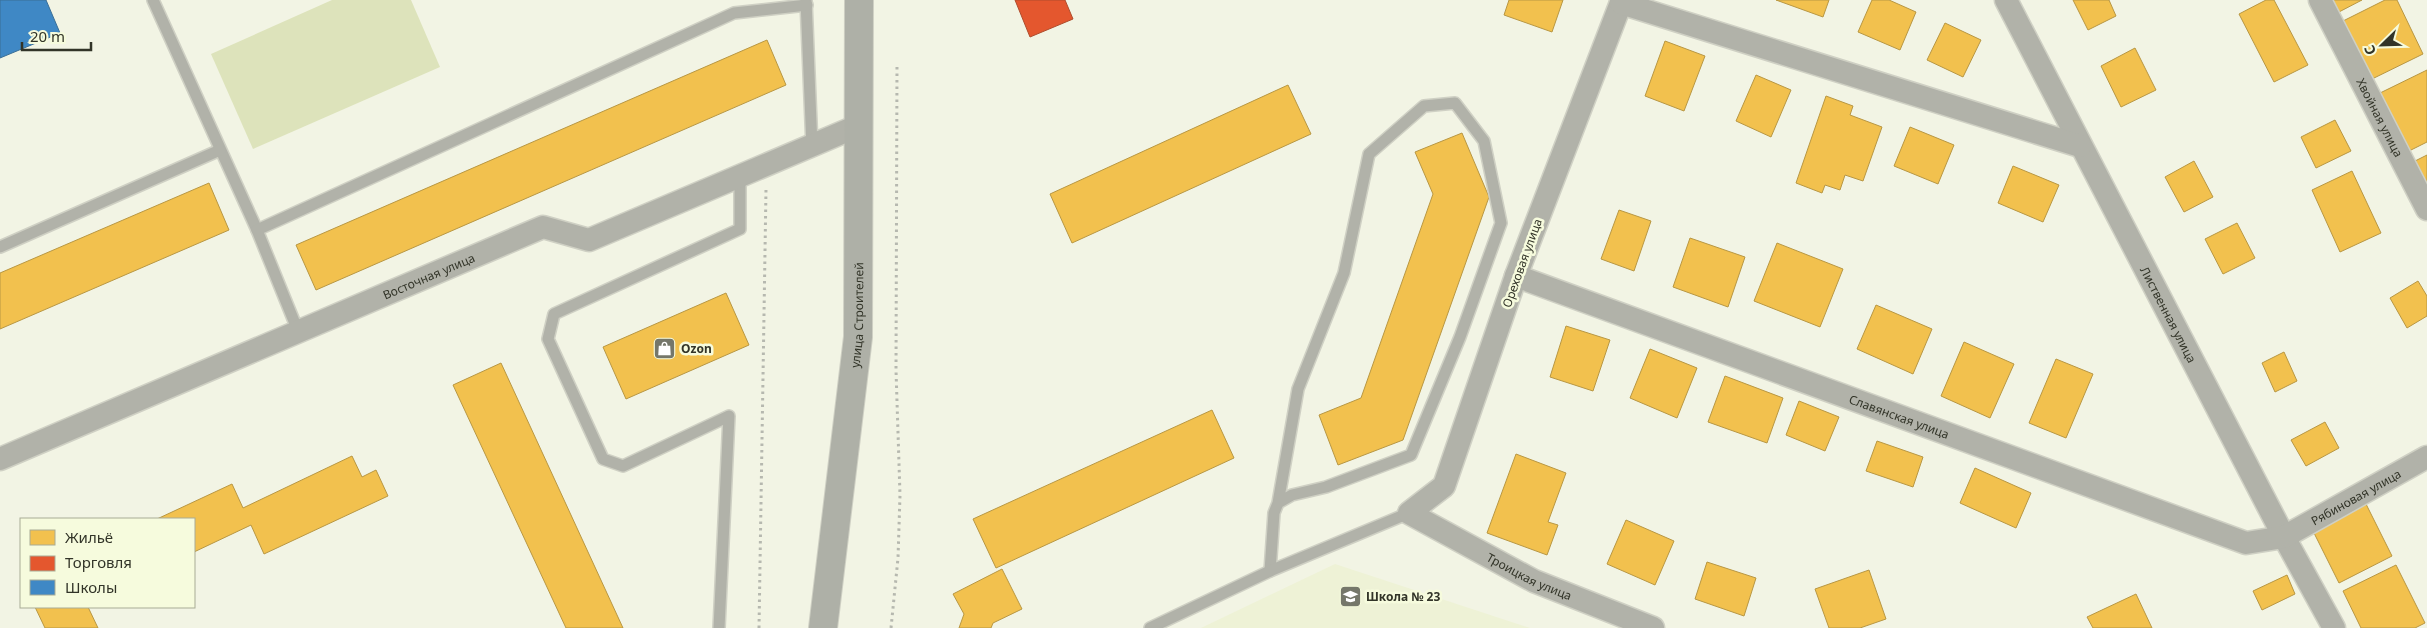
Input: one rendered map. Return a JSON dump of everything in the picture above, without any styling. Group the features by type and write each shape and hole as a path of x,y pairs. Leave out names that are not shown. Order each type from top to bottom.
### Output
{"main road":[{"name":"улица Строителей","path":"823,628 858,337 859,0"}],"street":[{"name":"Хвойная улица","path":"2320,0 2427,210"},
{"path":"1621,2 2080,146"},
{"name":"Ореховая улица","path":"1409,513 1444,486 1516,276 1621,2"},
{"name":"Лиственная улица","path":"2012,2 2080,146 2334,628"},
{"name":"Восточная улица","path":"0,458 543,227 589,240 812,147 860,125"},
{"name":"Славянская улица","path":"1516,276 2246,543 2284,536"},
{"name":"Рябиновая улица","path":"2284,536 2427,457"},
{"name":"Троицкая улица","path":"1409,513 1534,581 1653,628"}],"lane":[{"path":"153,0 257,230 298,331"},
{"path":"257,230 734,13 806,3 812,147"},
{"path":"1270,570 1274,513 1278,503 1298,389 1344,273 1368,154 1424,106 1454,103 1484,141 1501,224 1460,337 1411,455 1326,487 1292,495 1278,503"},
{"path":"0,247 220,150"},
{"path":"719,628 729,416 623,466 604,459 548,339 554,314 740,229 740,176"},
{"path":"1150,628 1270,570 1409,513"}],"path":[{"path":"891,628 898,558 900,495 896,370 897,63"},
{"path":"759,628 767,166"}],"shaded area":[{"path":"332,0 411,0 440,67 253,149 211,54"},
{"name":"Школа № 23","path":"1335,564 1530,628 1201,628"}],"building: Жильё":[{"path":"1509,0 1563,0 1552,32 1504,15"},
{"path":"1776,0 1829,0 1823,17"},
{"path":"1872,0 1889,0 1916,12 1900,50 1858,32"},
{"path":"2073,0 2109,0 2116,16 2088,30"},
{"path":"2266,0 2274,0 2308,65 2274,82 2239,14"},
{"path":"2330,0 2362,0 2337,13"},
{"path":"2385,0 2397,0 2423,54 2370,80 2341,22"},
{"path":"1945,23 1981,40 1963,77 1927,60"},
{"path":"767,40 786,85 316,290 296,245"},
{"path":"1665,41 1705,56 1684,111 1645,96"},
{"path":"2135,48 2156,90 2121,107 2101,66"},
{"path":"2427,70 2427,142 2407,152 2378,94"},
{"path":"1756,75 1791,90 1771,137 1736,121"},
{"path":"1288,85 1311,134 1072,243 1050,194"},
{"path":"1826,96 1853,106 1850,115 1882,127 1863,181 1845,175 1840,190 1825,185 1822,193 1796,183"},
{"path":"2335,120 2351,151 2316,168 2301,137"},
{"path":"1910,127 1954,145 1938,184 1894,166"},
{"path":"1462,133 1489,197 1403,440 1338,465 1319,415 1361,398 1433,194 1415,152"},
{"path":"2427,155 2427,190 2413,162"},
{"path":"2194,161 2213,197 2184,212 2165,177"},
{"path":"2013,166 2059,185 2043,222 1998,203"},
{"path":"2352,171 2381,233 2340,252 2312,190"},
{"path":"209,183 229,230 0,329 0,273"},
{"path":"1619,210 1651,221 1634,271 1601,259"},
{"path":"2237,223 2255,258 2223,274 2205,239"},
{"path":"1690,238 1745,257 1728,307 1673,287"},
{"path":"1777,243 1843,269 1820,327 1754,301"},
{"path":"2418,281 2427,296 2427,316 2407,328 2390,298"},
{"path":"726,293 749,345 626,399 603,347"},
{"path":"1876,305 1932,329 1913,374 1857,349"},
{"path":"1566,326 1610,340 1593,391 1550,377"},
{"path":"1964,342 2014,364 1990,418 1941,396"},
{"path":"1650,349 1697,368 1677,418 1630,398"},
{"path":"2284,352 2297,381 2275,392 2262,363"},
{"path":"2056,359 2093,374 2066,438 2029,423"},
{"path":"501,363 623,628 566,628 453,385"},
{"path":"1725,376 1783,398 1767,443 1708,422"},
{"path":"1799,401 1839,417 1825,451 1786,435"},
{"path":"1212,410 1234,458 996,568 973,519"},
{"path":"2325,422 2339,448 2306,466 2291,440"},
{"path":"1877,441 1923,457 1913,487 1866,471"},
{"path":"1516,454 1566,473 1548,522 1558,525 1547,555 1487,533"},
{"path":"352,456 362,477 376,470 388,496 264,554 251,525 195,552 195,518 159,518 232,484 243,508"},
{"path":"1975,468 2031,493 2016,528 1960,503"},
{"path":"2363,498 2392,556 2339,583 2310,525"},
{"path":"1626,520 1674,541 1655,585 1607,564"},
{"path":"1707,562 1756,578 1744,616 1695,599"},
{"path":"2396,565 2425,623 2415,628 2361,628 2343,591"},
{"path":"1002,569 1022,609 993,623 991,628 959,628 964,614 953,594"},
{"path":"1869,570 1886,619 1860,628 1829,628 1815,589"},
{"path":"2287,575 2295,594 2262,610 2253,591"},
{"path":"2136,594 2152,628 2093,628 2087,617"},
{"path":"35,608 88,608 98,628 45,628"}],"building: Торговля":[{"path":"1015,0 1065,0 1073,19 1030,37"}],"building: Школы":[{"path":"0,0 46,0 60,33 0,58"}],"place":[{"name":"Ozon","path":"665,348"},
{"name":"Школа № 23","path":"1350,596"}]}
